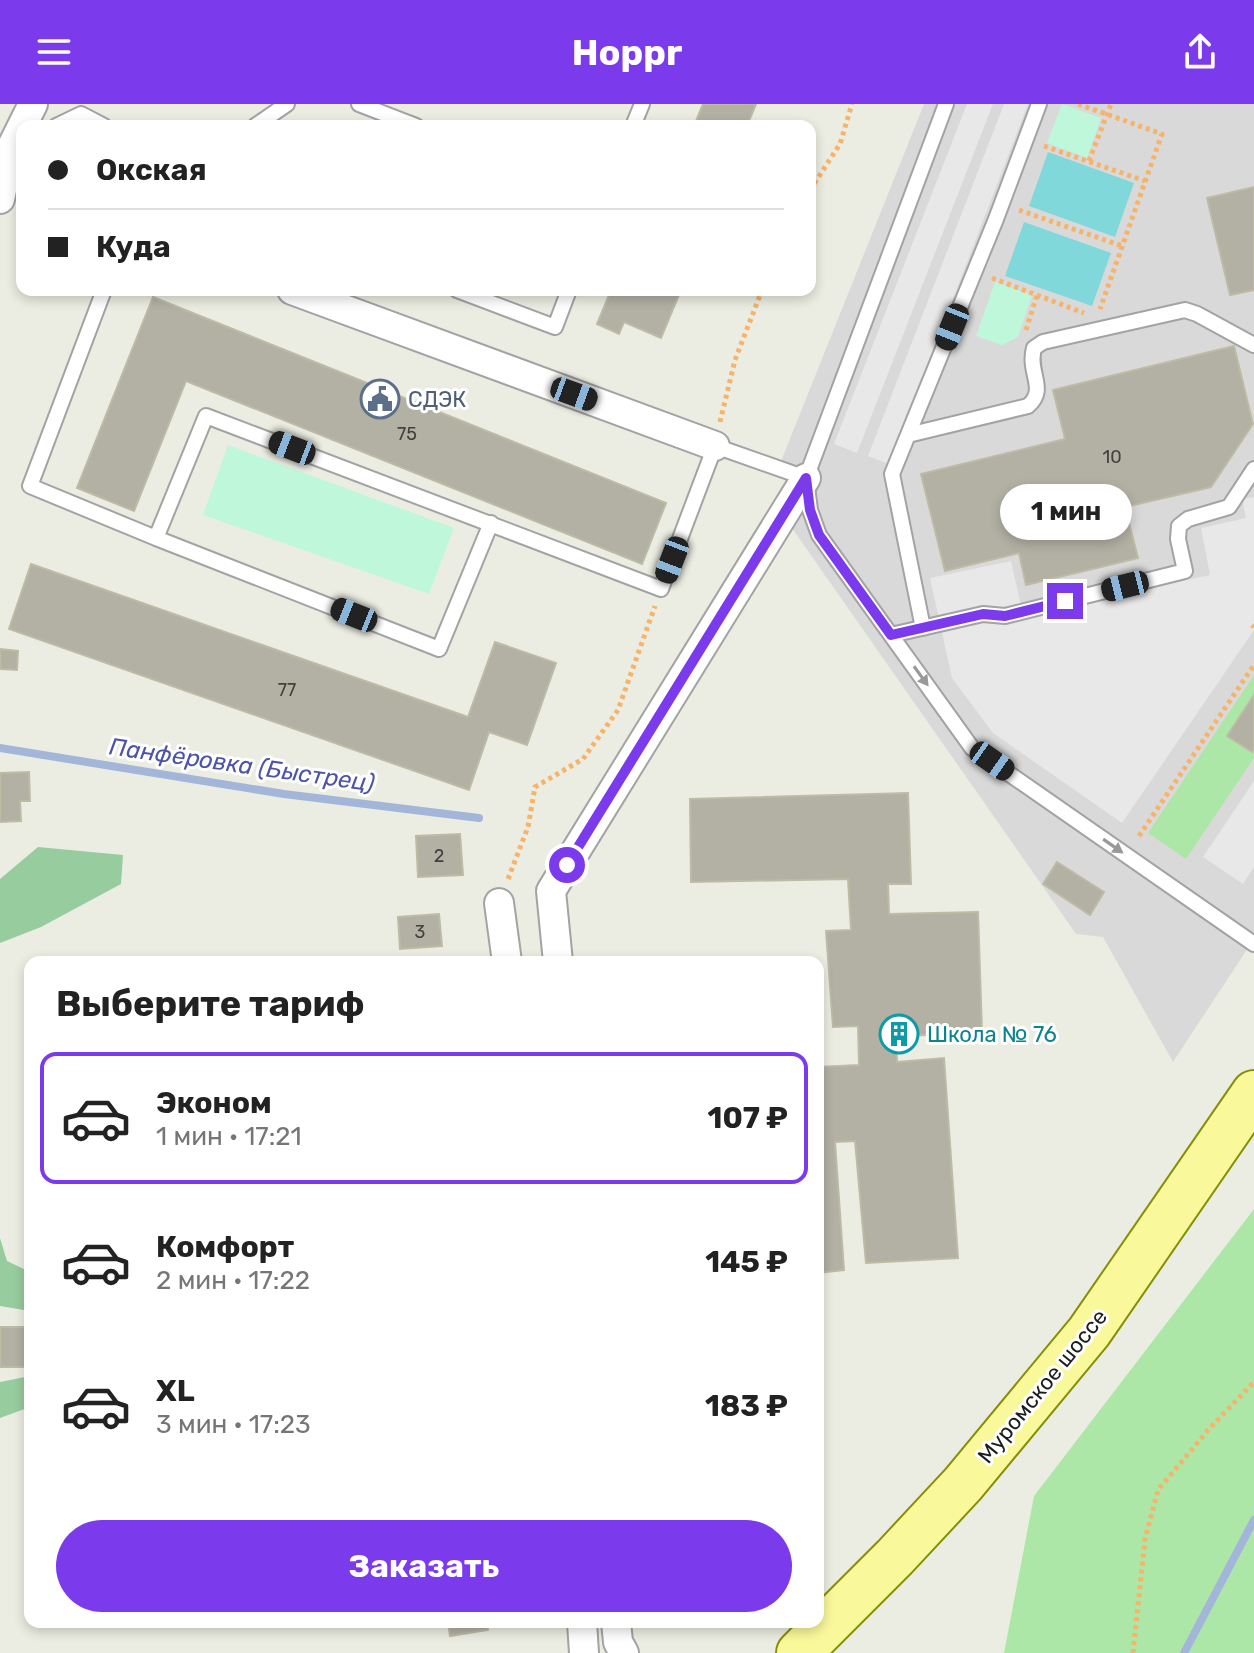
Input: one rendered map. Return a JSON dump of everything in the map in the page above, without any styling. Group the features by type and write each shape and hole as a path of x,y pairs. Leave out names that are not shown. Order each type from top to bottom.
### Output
{"main road":[{"name":"Муромское шоссе","path":"799,1653 963,1484 1089,1332 1254,1093"}],"street":[{"path":"0,199 14,147"},
{"path":"308,296 715,446"},
{"path":"557,956 551,891 806,478"},
{"path":"499,903 506,956"},
{"path":"582,1628 584,1653"},
{"path":"617,1628 618,1642 624,1653"}],"lane":[{"path":"264,120 287,104"},
{"path":"359,104 400,120"},
{"path":"946,104 806,478 810,510 819,535 972,748 1254,944"},
{"path":"923,628 892,474 996,219 1039,104"},
{"path":"68,120 81,114 92,120"},
{"path":"102,296 30,486 439,649 491,523"},
{"path":"473,296 555,327 567,296"},
{"path":"908,435 1028,406 1036,399 1038,390 1031,360 1034,348 1043,342 1185,310 1254,345"},
{"path":"156,538 206,416 661,589 715,446 806,478"},
{"path":"891,635 983,614 1005,616 1185,571 1178,539 1179,526 1188,519 1229,507 1254,469"}],"path":[{"path":"816,181 840,144 852,104"},
{"path":"1078,104 1162,134 1097,317"},
{"path":"1089,161 1111,104"},
{"path":"1044,146 1145,181"},
{"path":"1019,210 1122,246"},
{"path":"992,278 1087,314 1088,320"},
{"path":"1025,335 1037,295"},
{"path":"715,446 735,360 760,296"},
{"path":"499,903 528,827 535,787 583,759 618,710 661,589"},
{"path":"1139,836 1254,665"},
{"path":"1133,1653 1145,1539 1158,1490 1254,1382"}],"shaded area":[{"path":"924,104 1254,104 1254,939 1173,1062 1103,937 1076,934 787,521 806,478 781,461"},
{"path":"967,104 993,104 857,453 834,444"},
{"path":"1004,104 1028,104 889,464 868,456"},
{"path":"1048,152 1134,183 1115,237 1029,206"},
{"path":"1024,222 1111,253 1092,306 1005,276"},
{"path":"1254,497 1254,630 1122,823 993,733 952,678 930,578 1011,561 1023,615 1210,575 1201,528 1246,518 1242,499"},
{"path":"1254,781 1254,867 1243,884 1203,857"}],"green space":[{"path":"1062,104 1101,118 1087,158 1047,143"},
{"path":"995,282 1032,295 1018,337 1002,345 976,336"},
{"path":"228,445 454,528 429,594 203,515"},
{"path":"1254,675 1254,758 1186,859 1148,833"},
{"path":"38,847 123,855 121,884 41,927 0,943 0,879"},
{"path":"1254,1209 1254,1653 1004,1653 1034,1496"},
{"path":"0,1238 7,1261 24,1269 24,1310 0,1306"},
{"path":"24,1377 24,1409 0,1418 0,1382"}],"building":[{"path":"703,104 756,104 749,120 696,120"},
{"path":"1254,187 1254,290 1230,295 1207,198"},
{"path":"609,296 678,296 661,338 624,322 619,334 597,324"},
{"path":"153,297 666,503 642,564 186,381 134,511 77,488"},
{"path":"1234,346 1253,424 1211,487 1125,507 1138,558 1026,585 1019,553 945,571 921,474 1065,439 1053,390"},
{"path":"31,564 468,717 495,642 556,663 527,745 489,732 469,790 9,629"},
{"path":"0,649 18,651 17,670 0,669"},
{"path":"1254,695 1254,749 1252,752 1227,736"},
{"path":"29,772 30,801 20,801 21,821 0,822 0,773"},
{"name":"Школа № 76","path":"908,793 911,884 888,884 889,914 978,912 982,1031 896,1037 897,1062 944,1058 958,1258 866,1263 855,1141 835,1142 844,1270 824,1272 824,1067 859,1065 858,1026 833,1027 826,931 851,930 848,879 691,882 690,799"},
{"path":"460,834 463,875 418,877 416,836"},
{"path":"1057,862 1104,892 1090,915 1043,884"},
{"path":"439,914 442,946 400,949 398,917"},
{"path":"0,1327 24,1327 24,1367 0,1367"},
{"path":"449,1628 488,1628 488,1630 450,1636"}],"waterway":[{"name":"Панфёровка (Быстрец)","path":"0,748 284,794 479,818"},
{"name":"Панфёровка (Быстрец)","path":"1184,1653 1254,1520"}],"place":[{"name":"СДЭК","path":"380,399"},
{"name":"Школа № 76","path":"899,1034"}],"route":[{"path":"567,865 806,478 810,510 819,535 891,635 983,614 1005,616 1065,601"}]}
